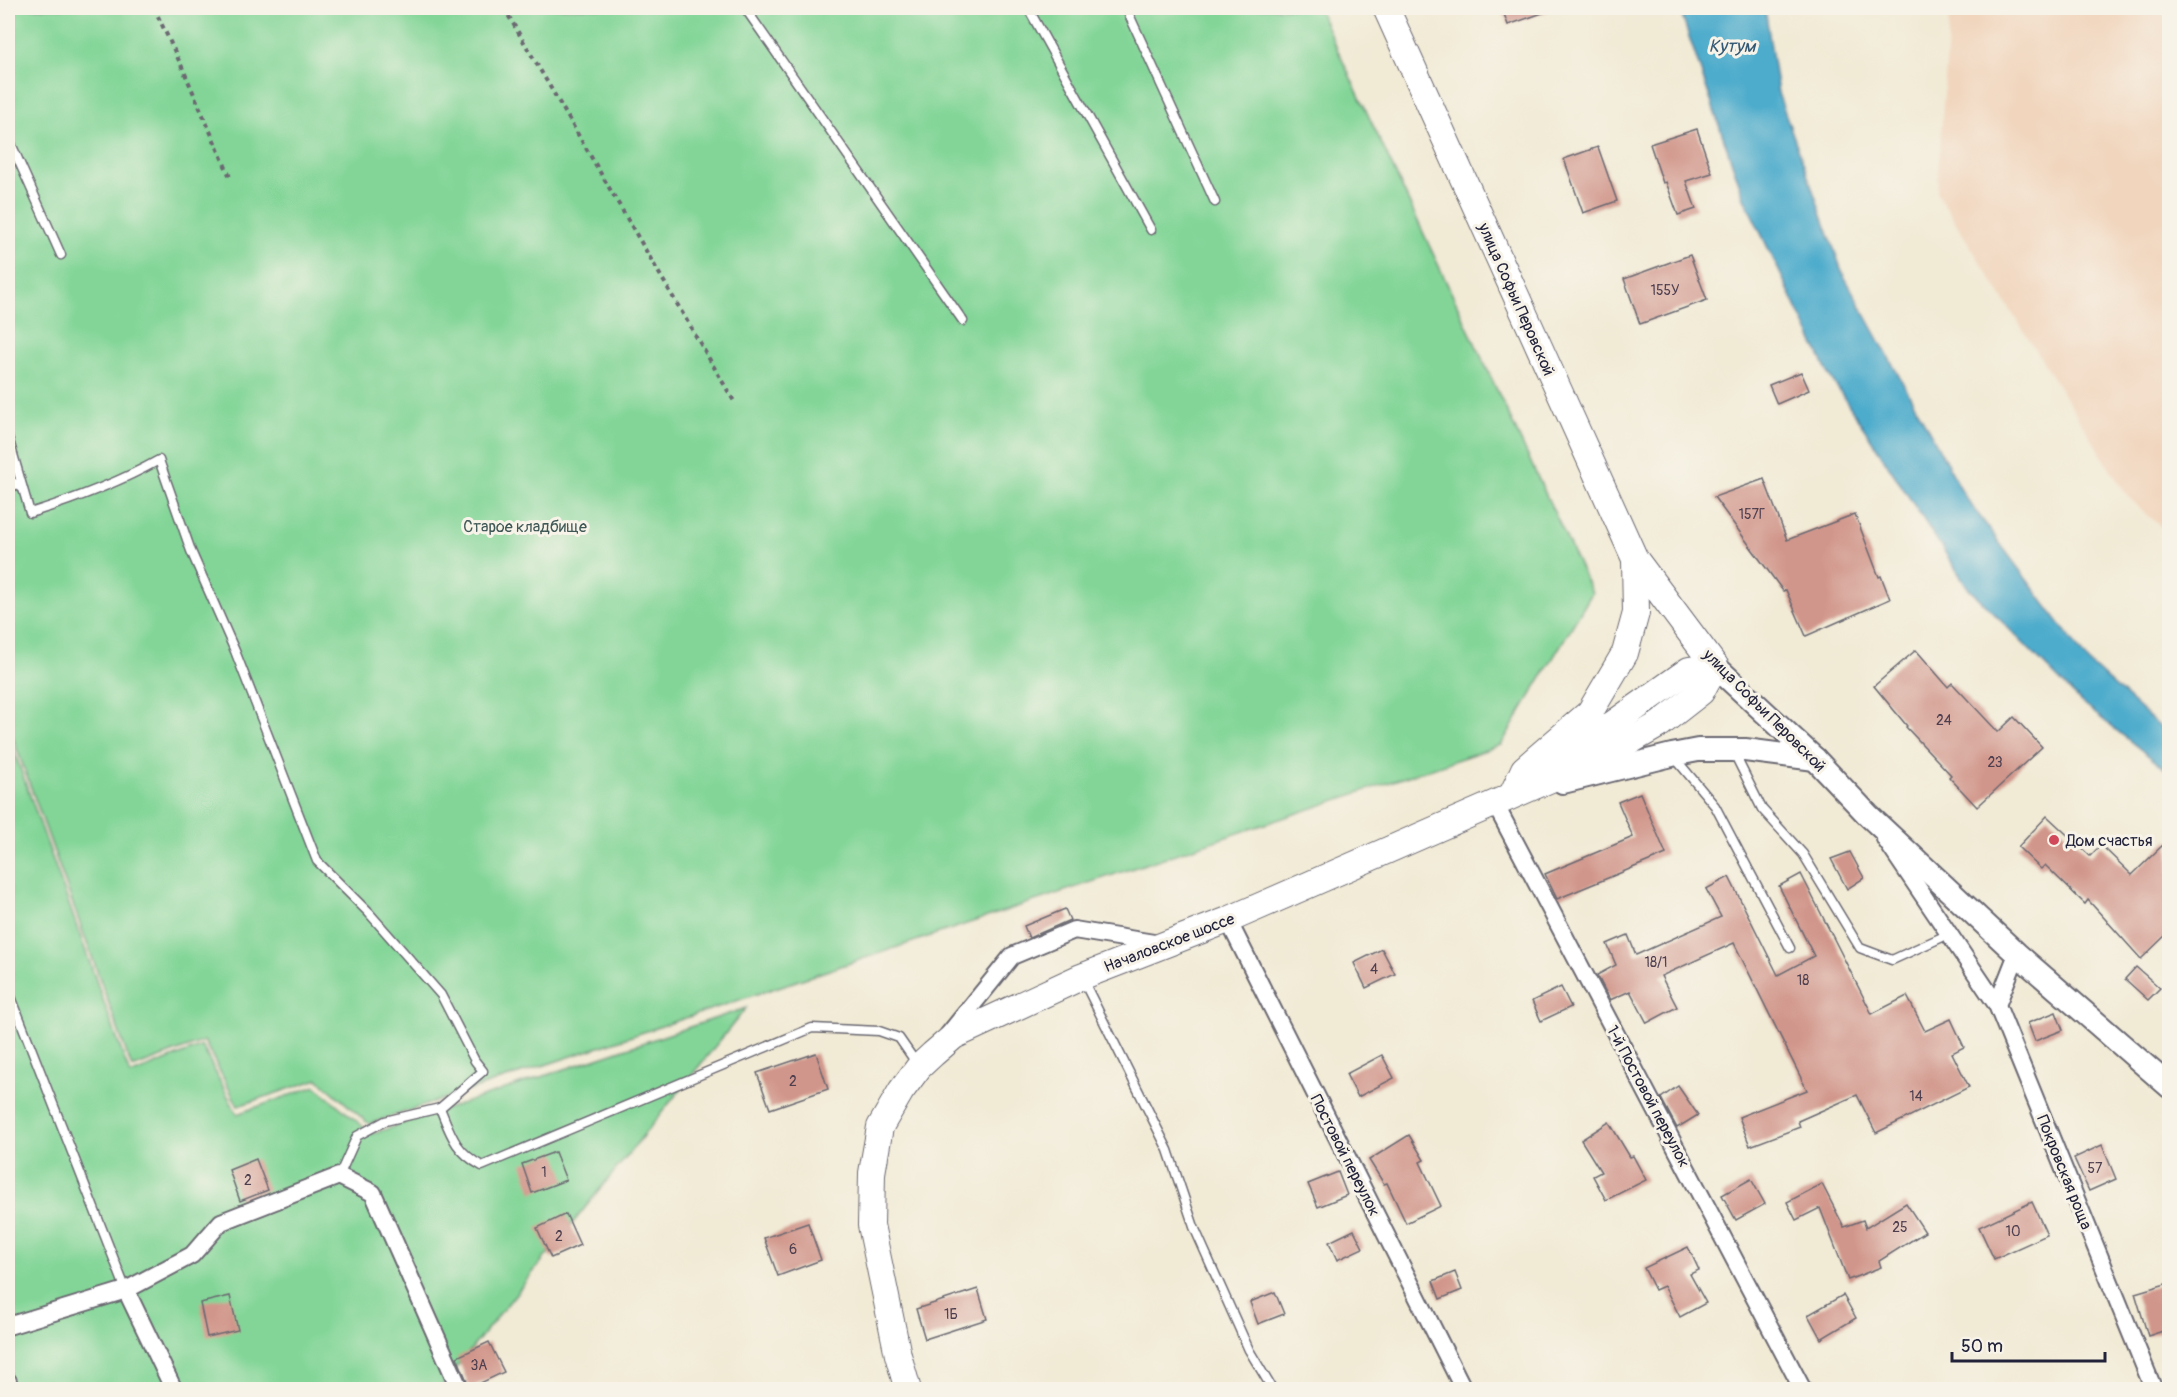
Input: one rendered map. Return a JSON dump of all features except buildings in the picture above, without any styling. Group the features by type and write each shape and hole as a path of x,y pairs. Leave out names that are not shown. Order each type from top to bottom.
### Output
{"main road":[{"name":"улица Софьи Перовской","path":"1386,8 1635,560 1715,666 1815,759 1868,815 2017,954 2169,1087"},
{"path":"1503,798 1524,769 1590,712 1625,653 1636,613 1635,560"},
{"name":"Началовское шоссе","path":"908,1389 898,1355 871,1225 872,1173 880,1128 901,1091 926,1061 954,1036 1081,977 1228,920 1608,754 1660,724 1701,692 1715,666"},
{"path":"1503,798 1698,750 1733,750 1815,759"}],"street":[{"name":"1-й Постовой переулок","path":"1503,798 1803,1389"},
{"name":"Покровская роща","path":"1868,815 1997,1005 2154,1389"},
{"name":"Постовой переулок","path":"1228,920 1464,1389"},
{"path":"926,1061 1012,956 1074,930 1164,945"},
{"path":"1997,1005 2017,954"},
{"path":"8,1326 126,1290 192,1255 221,1222 339,1176 373,1193 460,1389"},
{"path":"126,1290 174,1389"},
{"path":"8,1381 9,1389"}],"lane":[{"path":"745,8 963,321"},
{"path":"1028,8 1152,230"},
{"path":"1126,8 1215,202"},
{"path":"8,137 61,255"},
{"path":"8,437 30,513 82,496 132,475 159,460 191,551 235,651 317,861 369,913 441,995 475,1061 483,1071 440,1108 385,1121 357,1136 339,1176"},
{"path":"8,479 22,488"},
{"path":"1733,750 1762,808 1803,854 1860,948 1892,960 1949,934"},
{"path":"1672,755 1715,806 1790,948"},
{"path":"1081,977 1168,1150 1194,1227 1249,1350 1273,1389"},
{"path":"8,989 126,1290"},
{"path":"440,1108 453,1142 466,1157 482,1166 812,1029 879,1031 899,1038 926,1061"}],"path":[{"path":"154,8 230,177"},
{"path":"504,8 735,403"}],"shaded area":[{"path":"1950,8 2169,8 2169,534 2128,497 1937,193"}],"green space":[{"name":"Старое кладбище","path":"8,8 1318,8 1592,593 1501,745 369,1124 318,1079 238,1106 204,1041 132,1068 8,724"},
{"path":"8,734 130,1075 202,1046 237,1114 315,1086 372,1134 746,1008 439,1389 8,1389"}],"water":[{"name":"Кутум","path":"1681,8 1765,8 1778,93 1843,274 1966,498 2089,663 2169,735 2169,772 2082,703 1967,586 1829,375 1744,198"}],"place":[{"name":"Дом счастья","path":"2054,840"}]}
